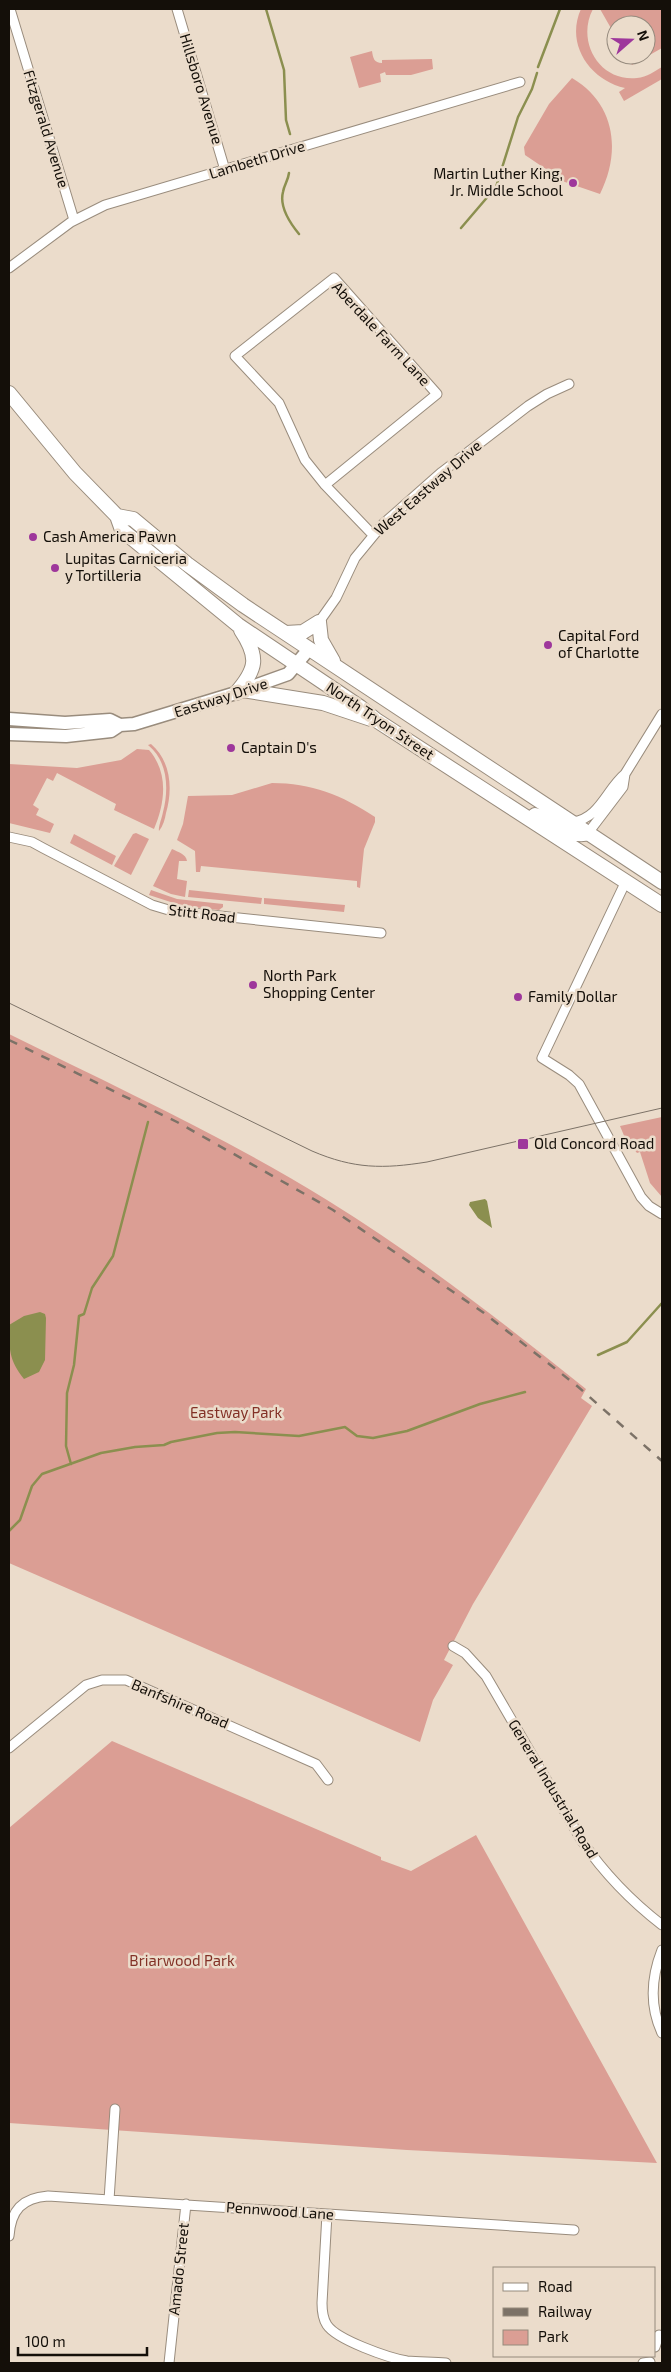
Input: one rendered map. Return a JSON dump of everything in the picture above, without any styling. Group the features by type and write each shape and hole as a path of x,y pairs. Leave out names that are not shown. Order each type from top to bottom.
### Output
{"main road":[{"name":"North Tryon Street","path":"9,393 75,473 117,516 122,530 238,625 296,666 360,707 376,720 662,905"},
{"name":"North Tryon Street","path":"117,516 133,519 222,590 662,882"},
{"path":"286,633 303,632 319,622 321,640 336,666"},
{"path":"238,625 252,648 254,658 250,676 239,692 324,703 376,720"},
{"name":"Eastway Drive","path":"9,734 66,736 111,732 120,725 165,716 283,676 296,666 310,649"},
{"name":"Eastway Drive","path":"9,718 65,723 110,720 120,725"},
{"path":"502,801 555,823 574,834 582,835 588,833"}],"street":[{"name":"Fitzgerald Avenue","path":"10,9 74,220"},
{"name":"Hillsboro Avenue","path":"177,9 225,170"},
{"name":"Lambeth Drive","path":"9,268 74,220 105,205 520,82"},
{"name":"Aberdale Farm Lane","path":"334,278 437,394 325,485 305,460 279,403 235,356 334,278"},
{"name":"West Eastway Drive","path":"319,622 336,598 355,558 373,535 442,472 528,406 547,394 569,384"},
{"path":"325,485 373,535"},
{"path":"573,822 591,816 616,782 625,774 662,714"},
{"path":"588,833 623,786 625,774"},
{"name":"Stitt Road","path":"9,837 32,842 152,905 172,912 381,933"},
{"path":"626,881 542,1058 570,1075 579,1084 641,1197 662,1214"},
{"name":"General Industrial Road","path":"453,1646 465,1653 486,1676 596,1862 643,1910 662,1924"},
{"name":"Banfshire Road","path":"9,1748 86,1685 102,1680 126,1680 316,1764 328,1780"},
{"path":"662,1950 655,1971 653,1995 656,2018 662,2033"},
{"path":"109,2200 115,2109"},
{"name":"Pennwood Lane","path":"9,2236 16,2210 33,2198 48,2196 574,2230"},
{"name":"Amado Street","path":"169,2363 186,2204"},
{"path":"327,2214 322,2310 329,2328 340,2336 385,2355 408,2361 446,2363"},
{"path":"656,2344 659,2335"}],"green space":[{"path":"581,9 593,9 588,21 587,34 589,46 594,57 602,66 612,73 624,77 637,78 662,67 662,79 624,101 619,92 625,88 612,84 601,77 591,69 584,59 576,35"},
{"path":"600,9 662,9 662,48 656,51 656,15 606,15 606,20"},
{"path":"372,51 374,60 379,63 382,63 382,60 432,59 433,69 411,75 386,75 385,72 380,74 381,82 359,88 350,57"},
{"path":"572,78 587,89 598,101 606,115 610,130 611,162 600,194 565,182 525,155 524,147 549,104"},
{"path":"151,744 163,759 170,785 165,818 159,831 165,803 166,785 163,767 160,759 148,745"},
{"path":"137,749 149,750 160,768 163,799 154,829 114,810 116,804 57,773 53,781 47,778 33,805 39,809 36,815 54,824 50,833 9,823 9,764 77,768 121,760"},
{"path":"272,783 300,785 326,792 350,802 375,817 375,822 364,849 360,888 357,887 357,881 201,866 200,872 196,872 195,851 177,840 183,824 188,796 232,795"},
{"path":"136,833 149,839 131,875 114,866 133,834"},
{"path":"74,834 116,856 112,865 70,843"},
{"path":"172,849 183,855 187,861 179,861 177,879 187,881 185,897 171,894 153,886"},
{"path":"151,890 177,899 223,904 223,907 219,910 183,906 149,895"},
{"path":"189,890 262,898 261,904 188,897"},
{"path":"264,898 345,905 344,912 264,904"},
{"name":"Eastway Park","path":"9,1034 210,1134 327,1200 427,1267 586,1389 581,1398 592,1406 473,1604 444,1660 453,1665 433,1700 420,1742 9,1563"},
{"path":"662,1117 662,1197 650,1183 640,1152 637,1153 625,1138 620,1126"},
{"name":"Briarwood Park","path":"112,1741 381,1857 381,1860 411,1871 476,1835 657,2163 407,2150 9,2123 9,1828"}],"shaded area":[{"path":"485,1199 492,1228 478,1218 469,1205 470,1202"},
{"path":"40,1312 45,1314 46,1318 45,1360 39,1372 24,1379 15,1366 11,1354 9,1325 24,1316"}],"waterway":[{"path":"266,9 284,70 286,120 290,134"},
{"path":"538,67 560,9"},
{"path":"461,228 496,187 518,117 532,89 537,73"},
{"path":"289,173 282,198 289,220 299,234"},
{"path":"71,1464 66,1446 67,1393 74,1365 79,1316 84,1314 92,1288 113,1256 148,1122"},
{"path":"598,1355 627,1342 662,1303"},
{"path":"9,1531 20,1520 32,1486 42,1474 101,1453 135,1447 164,1445 217,1433 235,1432 299,1436 345,1427 357,1436 373,1438 407,1431 480,1404 525,1392"}],"tram line":[{"path":"9,1003 312,1151 355,1164 396,1166 427,1162 662,1108"}],"railway":[{"path":"9,1040 177,1122 333,1210 484,1313 576,1385 662,1461"}],"place":[{"name":"Martin Luther King, Jr. Middle School","path":"573,183"},
{"name":"Cash America Pawn","path":"33,537"},
{"name":"Lupitas Carniceria y Tortilleria","path":"55,568"},
{"name":"Capital Ford of Charlotte","path":"548,645"},
{"name":"Captain D's","path":"231,748"},
{"name":"North Park Shopping Center","path":"253,985"},
{"name":"Family Dollar","path":"518,997"},
{"name":"Old Concord Road","path":"523,1144"}]}
